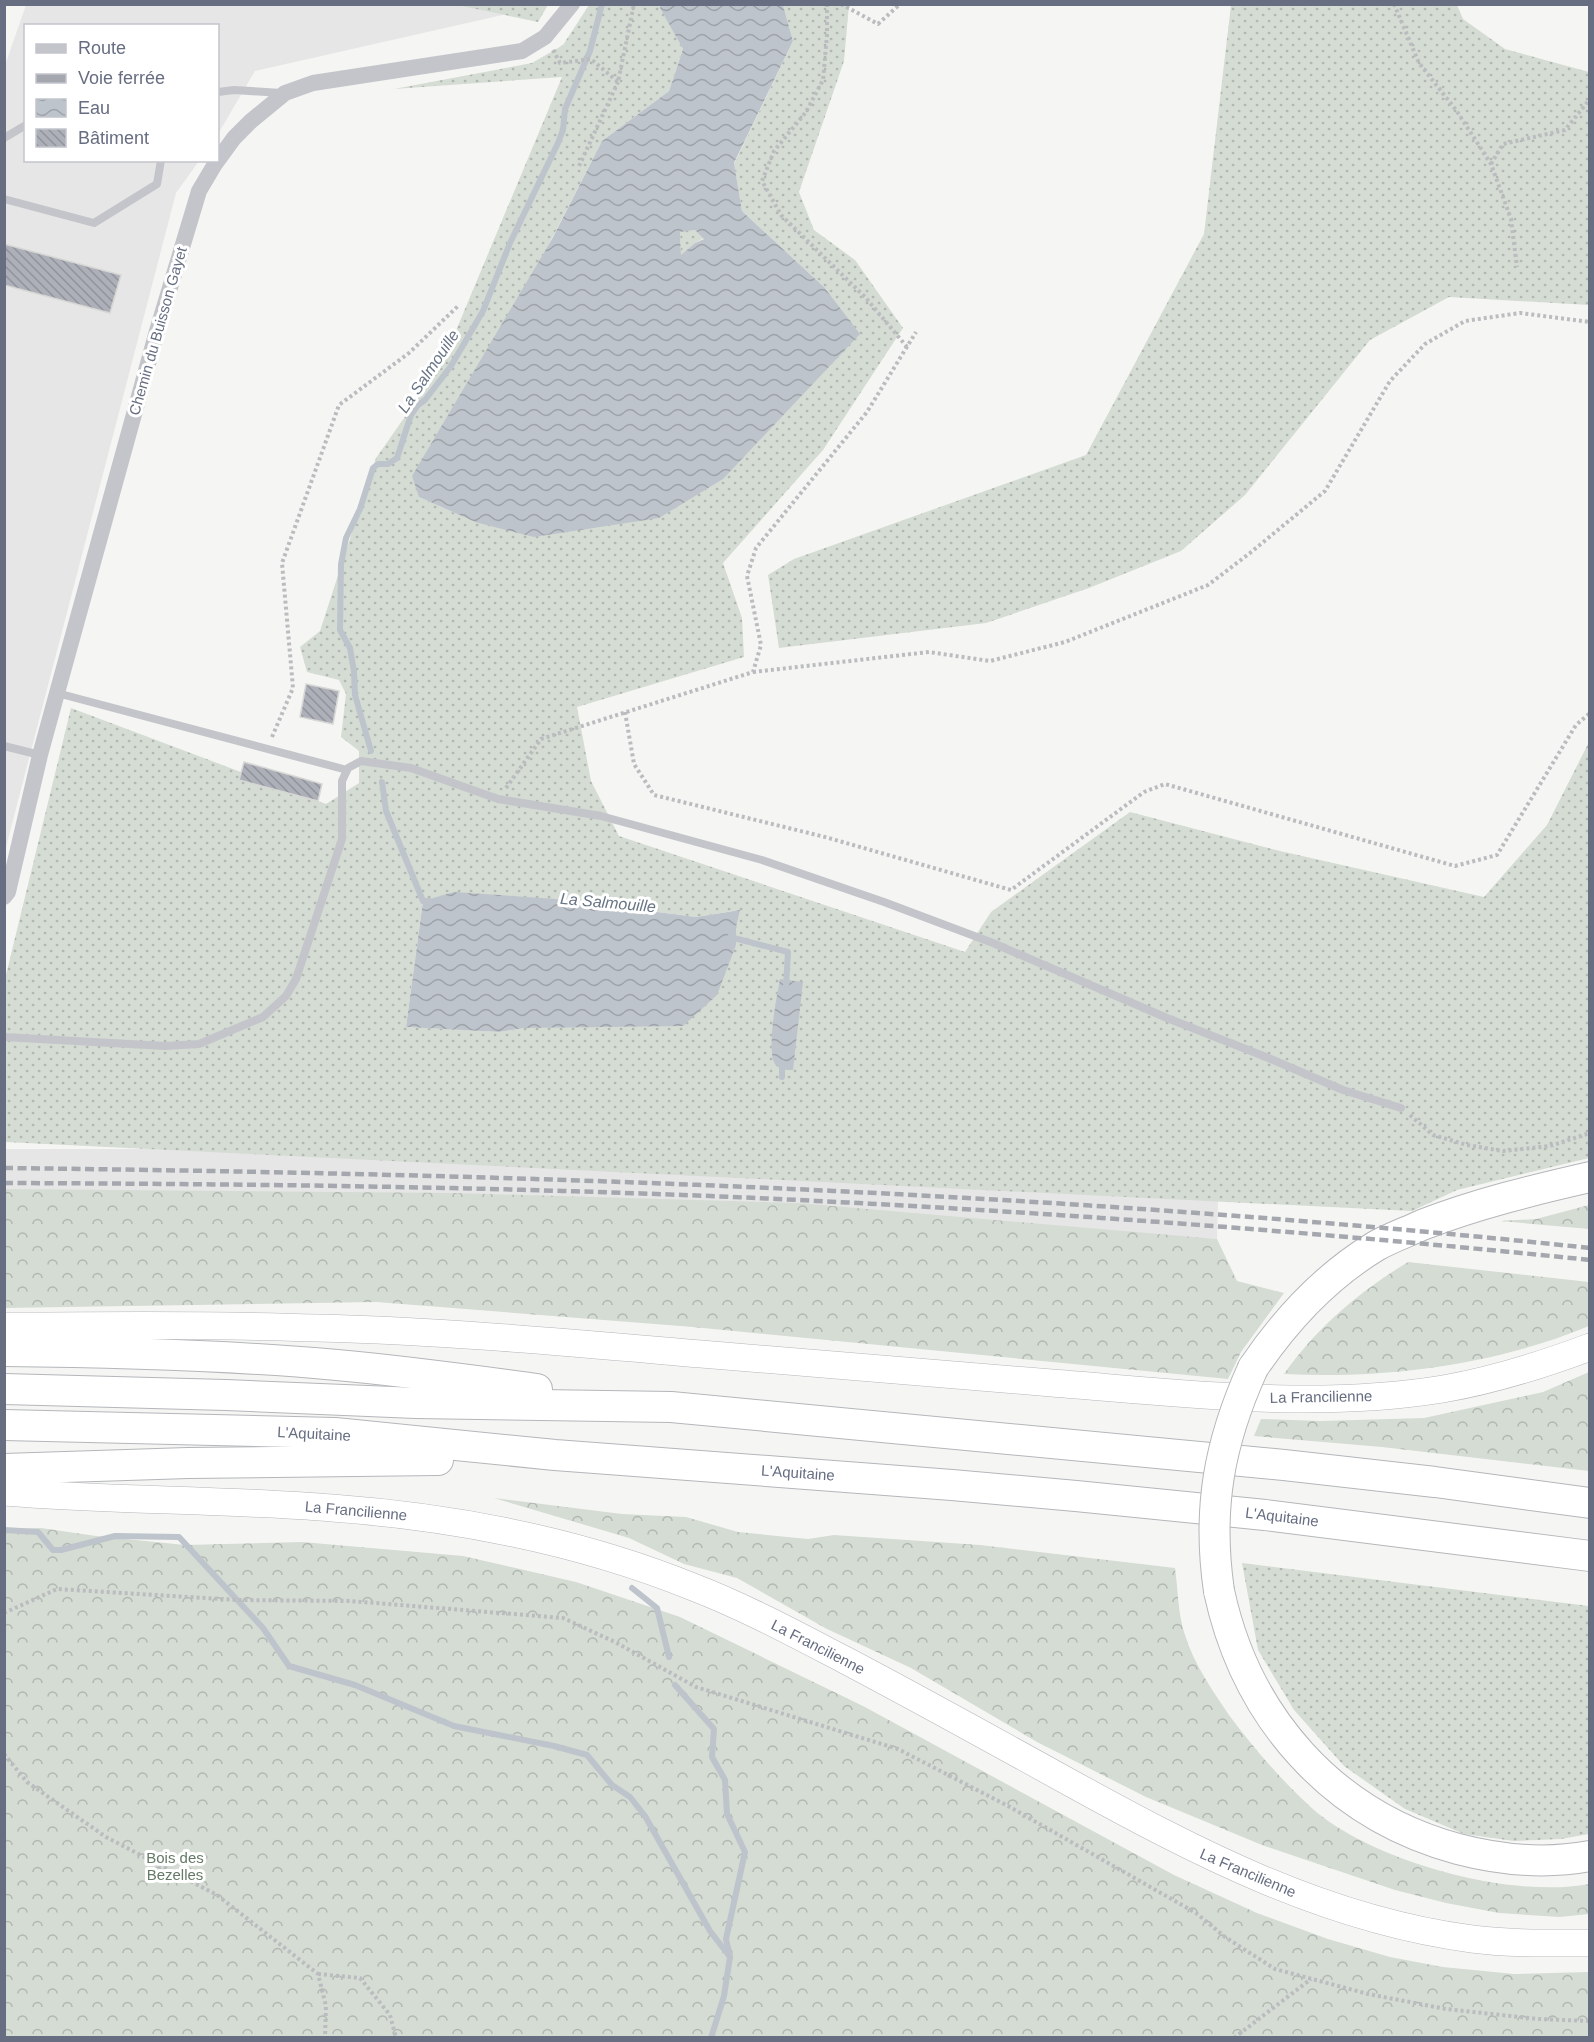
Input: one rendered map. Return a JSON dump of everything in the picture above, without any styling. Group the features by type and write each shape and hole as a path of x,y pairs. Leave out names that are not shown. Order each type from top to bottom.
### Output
{"highway":[{"path":"1590,1177 1472,1207 1378,1245 1339,1272 1302,1305 1284,1324 1253,1368 1235,1412 1217,1478 1213,1548 1226,1620 1246,1674 1269,1714 1314,1769 1351,1799 1381,1819 1445,1845 1469,1852 1506,1858 1563,1859 1590,1856"},
{"name":"La Francilienne","path":"4,1326 210,1325 420,1333 639,1348 1261,1398 1368,1398 1446,1389 1522,1371 1590,1347"},
{"path":"4,1351 150,1353 411,1372 671,1407 1262,1463 1435,1482 1590,1503"},
{"path":"4,1389 226,1395 416,1404 671,1407"},
{"name":"L'Aquitaine","path":"4,1425 335,1433 555,1455 1100,1498 1277,1516 1590,1556"},
{"path":"4,1469 188,1462 419,1461 555,1455"},
{"name":"La Francilienne","path":"4,1492 75,1498 214,1502 367,1511 501,1531 606,1558 692,1586 764,1619 877,1677 1170,1837 1278,1887 1354,1913 1431,1932 1471,1939 1511,1942 1590,1943"}],"street":[{"name":"Chemin du Buisson Gayet","path":"219,159 234,138 266,107 285,93 314,83 522,51 545,37 572,4"},
{"name":"Chemin du Buisson Gayet","path":"4,897 8,892 40,755 157,331 199,191 216,162"}],"lane":[{"path":"219,92 234,90 285,93"},
{"path":"4,138 24,126"},
{"path":"4,199 94,223 157,184 161,162"},
{"path":"57,693 346,770"},
{"path":"4,746 40,755"},
{"path":"4,1036 165,1046 199,1044 263,1017 286,996 296,979 342,839 342,781 346,770 354,763 361,761 411,768 498,799 601,816 762,860 993,943 1343,1090 1401,1108"}],"path":[{"path":"579,166 618,82 634,4"},
{"path":"827,4 823,80 806,112 774,151 762,181 781,215 865,297 907,347"},
{"path":"841,4 878,24 900,4"},
{"path":"1394,4 1419,63 1456,110 1491,164 1511,219 1517,267"},
{"path":"545,37 560,63 591,59 618,82"},
{"path":"1491,164 1503,144 1565,130 1590,99"},
{"path":"267,749 293,688 282,563 339,405 409,353 458,306"},
{"path":"498,799 541,738 753,672 929,652 990,661 1065,642 1208,585 1250,554 1325,491 1390,381 1425,344 1465,321 1520,313 1590,322"},
{"path":"753,672 761,645 747,576 756,548 867,412 916,332"},
{"path":"626,712 634,764 654,795 825,837 1011,890 1144,792 1165,784 1455,866 1497,855 1576,725 1590,713"},
{"path":"1401,1108 1433,1135 1467,1146 1503,1151 1550,1146 1590,1133"},
{"path":"4,1613 57,1589 238,1600 350,1601 563,1618 615,1642 696,1687 898,1749 1008,1806 1196,1913 1225,1937 1275,1969 1368,1994 1446,2008 1538,2019 1590,2021"},
{"path":"4,1754 27,1782 106,1837 217,1895 318,1974 360,1977 390,2015 396,2037"},
{"path":"318,1974 326,2006 325,2037"},
{"path":"1234,2037 1311,1979"}],"shaded area":[{"path":"457,4 507,14 255,71 219,132 219,24 24,24 24,162 198,162 176,193 5,851 4,68 26,5"},
{"path":"5,1149 473,1149 1218,1200 1217,1239 744,1213 5,1198"}],"green space":[{"path":"457,5 548,5 538,22"},
{"path":"589,5 661,5 683,49 669,91 602,141 419,497 475,522 824,287 742,211 734,164 793,41 783,5 849,5 844,61 799,192 814,230 855,260 903,328 823,450 723,563 742,618 744,657 577,707 591,781 619,836 965,952 991,912 1130,812 1280,851 1484,897 1547,825 1589,742 1589,1158 1457,1190 1412,1211 5,1142 5,979 71,708 326,804 359,783 359,751 341,737 346,694 339,680 307,672 300,647 320,631 376,458 442,364 562,77 394,89 532,63 563,45","holes":["556,899 696,917 739,910 735,927 736,945 525,1028 499,1032 406,1027 423,901"]},
{"path":"1231,5 1457,5 1463,19 1505,49 1589,72 1589,305 1449,297 1370,340 1245,495 1181,551 1089,588 986,623 779,648 768,575 794,559 1086,455 1204,234"},
{"path":"695,230 704,238 681,256 680,231"},
{"path":"5,1189 454,1193 798,1203 1217,1239 1237,1281 1284,1293 1241,1352 1228,1379 693,1327 376,1302 5,1308"},
{"path":"1589,1205 1589,1229 1500,1221 1536,1219"},
{"path":"1408,1262 1589,1282 1589,1326 1516,1351 1440,1366 1361,1374 1284,1374 1310,1341 1340,1312 1356,1298"},
{"path":"1589,1372 1589,1471 1382,1447 1254,1436 1261,1419 1321,1421 1424,1418 1543,1392"},
{"path":"494,1498 622,1514 686,1517 738,1532 808,1539 834,1535 980,1545 1175,1568 1183,1627 1193,1656 1204,1676 1248,1740 1280,1777 1314,1810 1340,1829 1372,1846 1445,1872 1484,1881 1522,1886 1557,1887 1589,1884 1589,1914 1560,1917 1499,1913 1446,1903 1395,1890 1262,1845 1146,1797 1037,1742 911,1668 827,1629 737,1578 684,1564 629,1538"},
{"name":"Bois des Bezelles","path":"41,1528 185,1545 302,1542 463,1556 576,1582 680,1617 863,1706 1174,1875 1257,1913 1328,1939 1390,1957 1443,1967 1514,1974 1589,1972 1589,2037 5,2037 5,1529"},
{"path":"1242,1563 1589,1606 1589,1834 1561,1839 1514,1841 1464,1834 1405,1809 1344,1766 1294,1710 1258,1650"}],"water":[{"path":"661,5 783,5 793,41 734,163 742,211 824,287 860,334 723,479 659,518 534,537 475,522 419,497 412,476 552,239 602,141 669,91 683,49 660,8","holes":["695,230 704,239 695,243 681,255 680,232"]},
{"path":"454,892 556,899 696,917 740,910 736,927 736,945 717,995 683,1026 525,1028 499,1032 406,1027 423,901"},
{"path":"780,979 803,982 793,1070 779,1067 775,1064 773,1057 773,1022"}],"building":[{"path":"4,244 121,275 110,313 4,285"},
{"path":"306,684 339,691 333,724 300,717"},
{"path":"244,762 322,784 318,801 239,780"}],"waterway":[{"name":"La Salmouille","path":"371,751 355,695 350,648 340,630 341,564 346,538 360,509 373,468 378,464 388,464 397,458 411,415 451,366 483,311 510,243 558,143 563,130 565,109 590,51 602,4"},
{"name":"La Salmouille","path":"382,782 386,811 423,901 429,901"},
{"name":"La Salmouille","path":"730,937 788,952 786,987"},
{"name":"La Salmouille","path":"782,1063 782,1077"},
{"path":"4,1530 38,1532 53,1550 115,1536 179,1537 263,1628 289,1666 355,1685 454,1726 587,1755 612,1785 630,1797 645,1816 710,1931 730,1957"},
{"name":"La Salmouille","path":"632,1588 657,1608 669,1657"},
{"name":"La Salmouille","path":"675,1685 714,1729 712,1757 725,1780 727,1814 745,1852 726,1939 730,1957 724,1996 711,2038"}],"railway":[{"path":"4,1168 402,1175 798,1189 1194,1213 1590,1248"},
{"path":"4,1183 391,1187 778,1199 1184,1224 1387,1240 1590,1260"}]}
